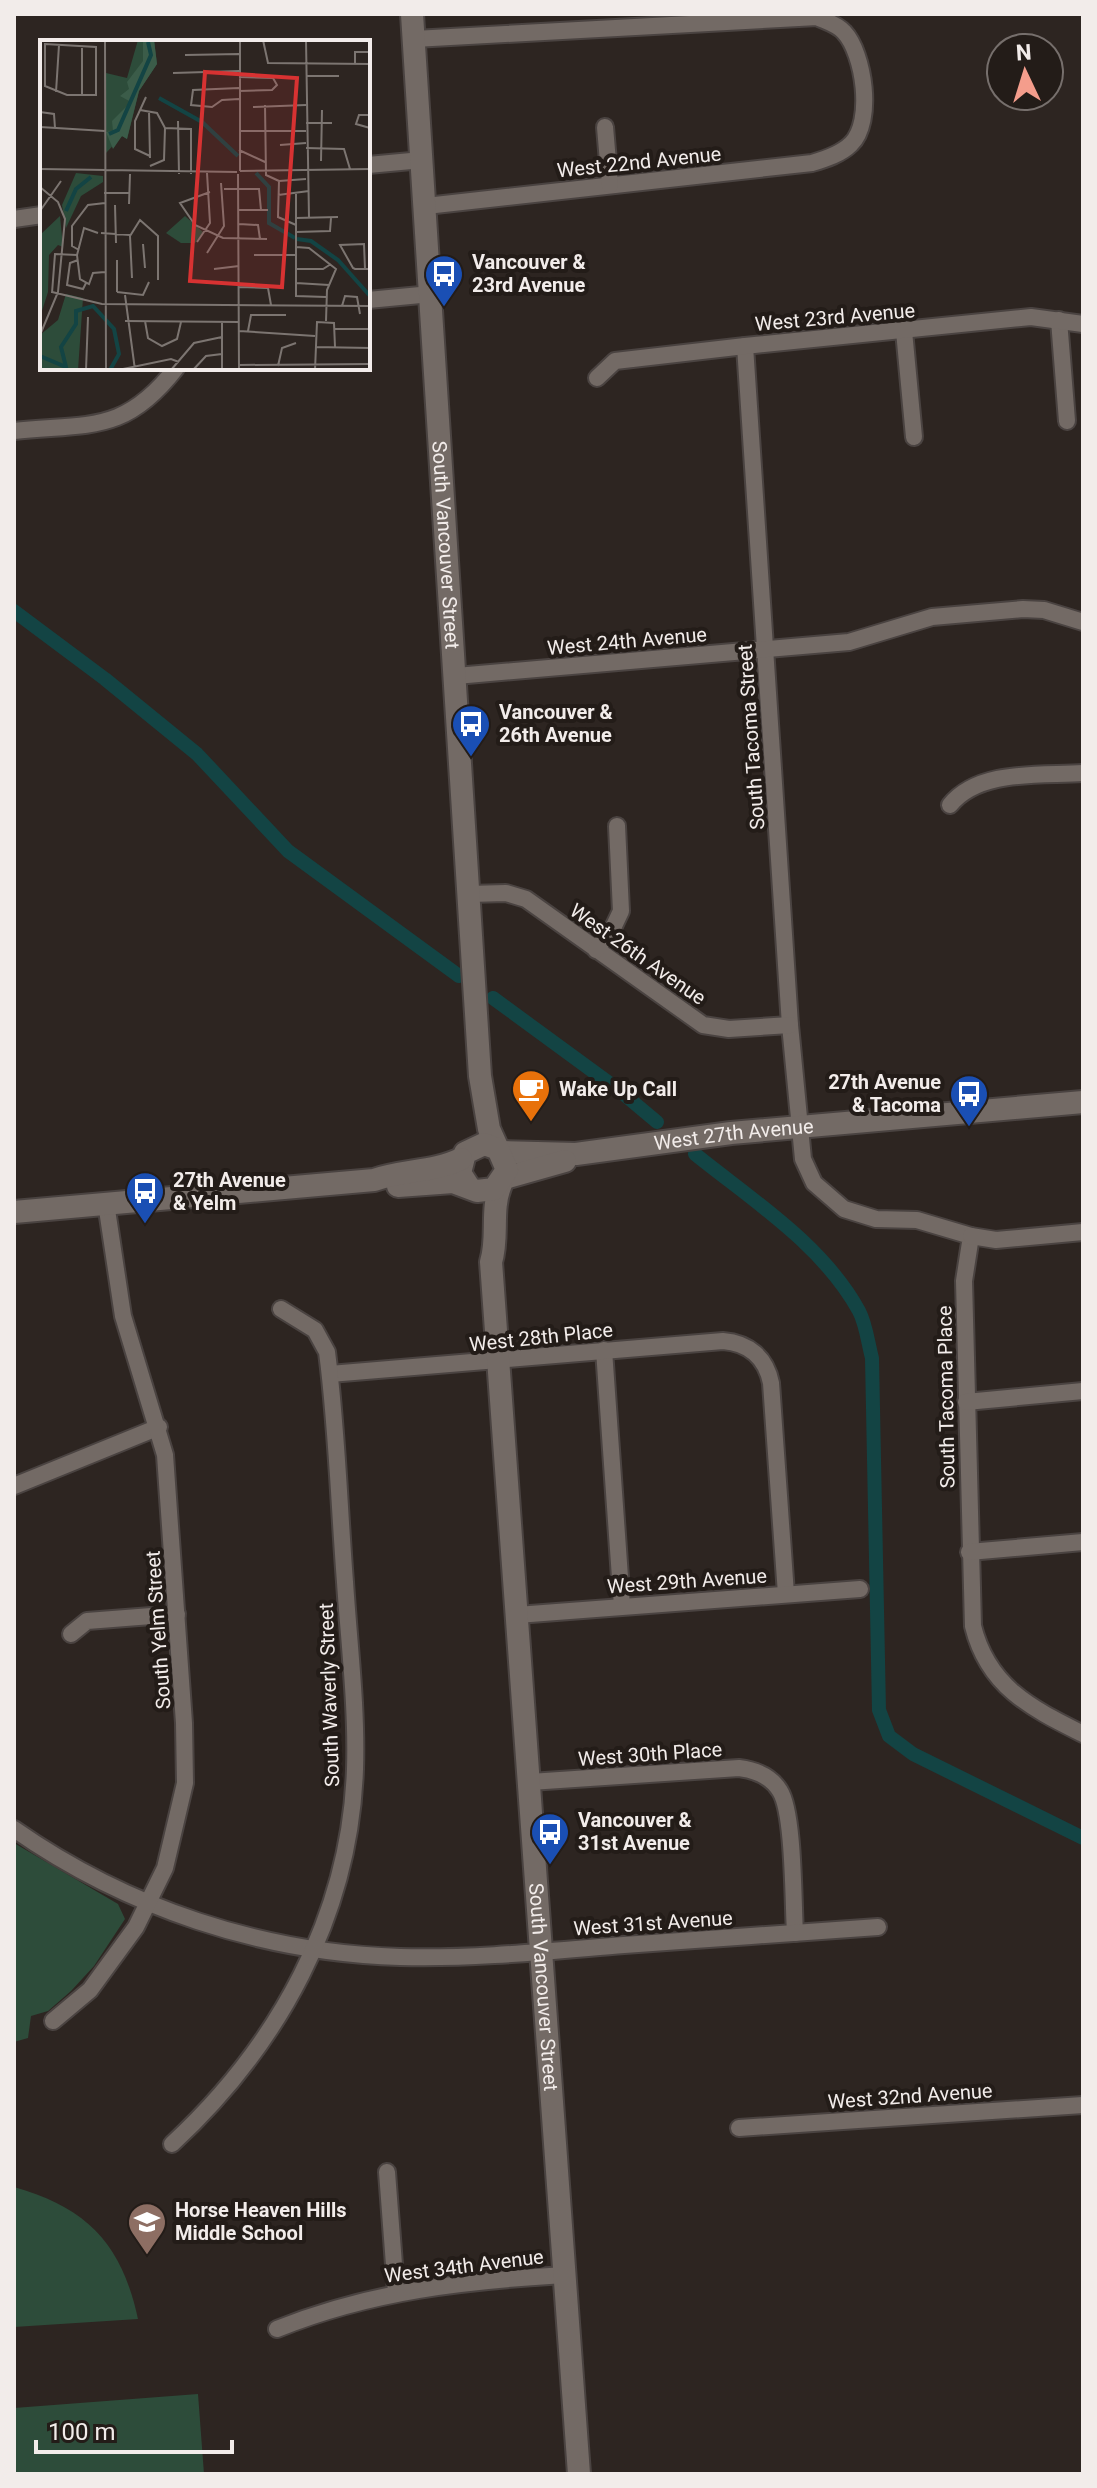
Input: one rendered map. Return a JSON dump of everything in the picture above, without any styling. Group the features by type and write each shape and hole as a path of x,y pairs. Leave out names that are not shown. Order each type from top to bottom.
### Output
{"street":[{"name":"South Vancouver Street","path":"412,14 480,1076 489,1129 500,1150"},
{"name":"West 22nd Avenue","path":"414,39 798,15 817,17 843,30 860,62 864,99 863,116 852,144 812,163 426,206"},
{"path":"605,127 610,185"},
{"path":"370,165 422,160"},
{"path":"14,219 40,215"},
{"path":"370,300 431,294"},
{"name":"West 23rd Avenue","path":"597,378 615,361 745,346 1031,317 1083,324"},
{"path":"1059,320 1067,421"},
{"path":"904,331 914,437"},
{"name":"South Tacoma Street","path":"745,346 797,1127"},
{"path":"14,431 117,419 145,404 174,370"},
{"name":"West 24th Avenue","path":"456,676 849,642 917,619 1023,609 1044,610 1083,622"},
{"path":"950,805 961,791 978,782 1083,773"},
{"path":"596,950 613,928 621,911 617,826"},
{"name":"West 26th Avenue","path":"469,894 506,893 526,899 703,1025 729,1029 790,1025"},
{"name":"South Vancouver Street","path":"465,1155 480,1076"},
{"name":"West 27th Avenue","path":"14,1212 374,1180 400,1170 445,1167 484,1144 500,1150 576,1154 797,1127 1083,1102"},
{"path":"797,1127 807,1171 822,1192 844,1209 876,1219 917,1220 996,1240 1083,1232"},
{"path":"500,1150 506,1162 503,1181"},
{"name":"West 27th Avenue","path":"374,1180 395,1186 453,1182 486,1192 503,1181 561,1164 576,1154"},
{"path":"465,1155 460,1173 472,1188"},
{"name":"South Vancouver Street","path":"503,1181 494,1203 496,1245 491,1262 579,2474"},
{"name":"South Vancouver Street","path":"472,1188 482,1247 491,1262"},
{"name":"South Yelm Street","path":"53,2021 104,1975 149,1904 173,1843 185,1783 166,1466 159,1427 123,1316 106,1203"},
{"name":"South Tacoma Place","path":"971,1236 964,1281 973,1626 987,1665 1022,1702 1083,1734"},
{"name":"South Waverly Street","path":"172,2144 220,2098 266,2040 315,1949 341,1867 355,1772 354,1713 327,1352 315,1330 281,1309"},
{"name":"West 28th Place","path":"330,1374 734,1342 754,1352 765,1365 771,1383 786,1594"},
{"path":"604,1350 622,1606"},
{"path":"966,1402 1083,1391"},
{"path":"14,1486 159,1427"},
{"path":"969,1552 1083,1542"},
{"name":"West 29th Avenue","path":"517,1615 860,1589"},
{"path":"71,1634 87,1621 177,1614"},
{"name":"West 30th Place","path":"530,1782 739,1768 762,1774 779,1788 787,1809 795,1933"},
{"name":"West 31st Avenue","path":"14,1829 76,1869 149,1904 228,1930 315,1949 399,1957 542,1951 878,1927"},
{"name":"West 32nd Avenue","path":"739,2128 1083,2105"},
{"path":"387,2172 396,2291"},
{"name":"West 34th Avenue","path":"277,2329 313,2314 396,2291 470,2281 564,2275"}],"green space":[{"path":"14,1843 118,1904 125,1919 94,1966 48,2011 31,2016 28,2038 14,2042"},
{"path":"14,2187 62,2206 82,2218 98,2233 122,2270 138,2319 14,2327"},
{"path":"198,2394 204,2474 14,2474 14,2408"}],"waterway":[{"path":"14,611 105,679 197,754 288,851 459,976"},
{"path":"493,998 620,1091 657,1122"},
{"path":"695,1154 806,1244 844,1287 863,1322 872,1358 879,1710 889,1736 913,1754 1083,1838"}],"place":[{"name":"Vancouver & 23rd Avenue","path":"444,308"},
{"name":"Vancouver & 26th Avenue","path":"471,758"},
{"name":"Wake Up Call","path":"531,1123"},
{"name":"27th Avenue & Tacoma","path":"969,1128"},
{"name":"27th Avenue & Yelm","path":"145,1225"},
{"name":"Vancouver & 31st Avenue","path":"550,1866"},
{"name":"Horse Heaven Hills Middle School","path":"147,2256"}]}
